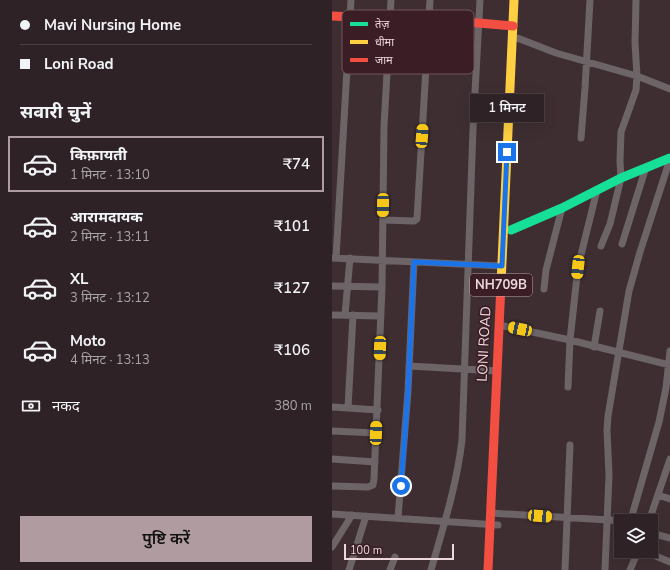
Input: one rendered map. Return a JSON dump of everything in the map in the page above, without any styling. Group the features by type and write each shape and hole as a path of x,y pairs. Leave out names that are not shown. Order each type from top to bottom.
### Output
{"main road":[{"name":"LONI ROAD","path":"494,513 503,326 511,230 516,38 513,26 514,0"},
{"name":"LONI ROAD","path":"496,570 494,513 497,372 503,326 502,266 516,38 522,0"},
{"path":"332,16 342,17"},
{"path":"474,23 513,26"},
{"path":"511,230 562,208 621,178 670,158"},
{"name":"LONI ROAD","path":"488,570 494,525"}],"street":[{"path":"350,10 351,0"},
{"path":"390,10 391,0"},
{"path":"430,0 430,10"},
{"path":"431,570 445,522 461,451 473,129 480,0"},
{"path":"581,138 590,0"},
{"path":"601,246 610,224 621,178 620,160 622,132 636,90 636,0"},
{"path":"516,38 556,53 637,76 670,89"},
{"path":"346,74 334,258 502,266"},
{"path":"332,486 371,487 374,483 382,287 384,127 387,74"},
{"path":"383,220 414,221 417,219 426,74"},
{"path":"605,570 609,475 607,430 608,416 629,291 670,158"},
{"path":"622,244 646,167"},
{"path":"568,387 570,340 578,267 597,190"},
{"path":"544,289 546,270 562,208"},
{"path":"345,315 350,258"},
{"path":"398,518 409,366 414,262"},
{"path":"332,286 382,287"},
{"path":"594,347 600,311"},
{"path":"332,315 381,316"},
{"path":"348,408 353,316"},
{"path":"503,326 570,340 669,364"},
{"path":"494,513 628,521 632,515 659,422 666,388 670,350"},
{"path":"409,366 497,372"},
{"path":"332,407 378,410"},
{"path":"332,431 376,433"},
{"path":"564,570 570,445"},
{"path":"332,459 375,462"},
{"path":"651,514 670,459"},
{"path":"658,495 670,499"},
{"path":"332,514 494,525"},
{"path":"332,546 352,515"},
{"path":"349,570 366,516"},
{"path":"658,535 670,538"},
{"path":"658,557 670,562"},
{"path":"390,570 395,558"},
{"path":"633,569 636,558"}],"traffic: fast":[{"path":"511,230 562,208 621,178 670,158"}],"traffic: slow":[{"path":"501,284 514,0"}],"traffic: jam":[{"path":"332,16 342,16"},
{"path":"474,23 513,26"},
{"path":"488,570 501,284"}],"route":[{"path":"401,486 408,391 414,262 502,266 507,152"}]}
